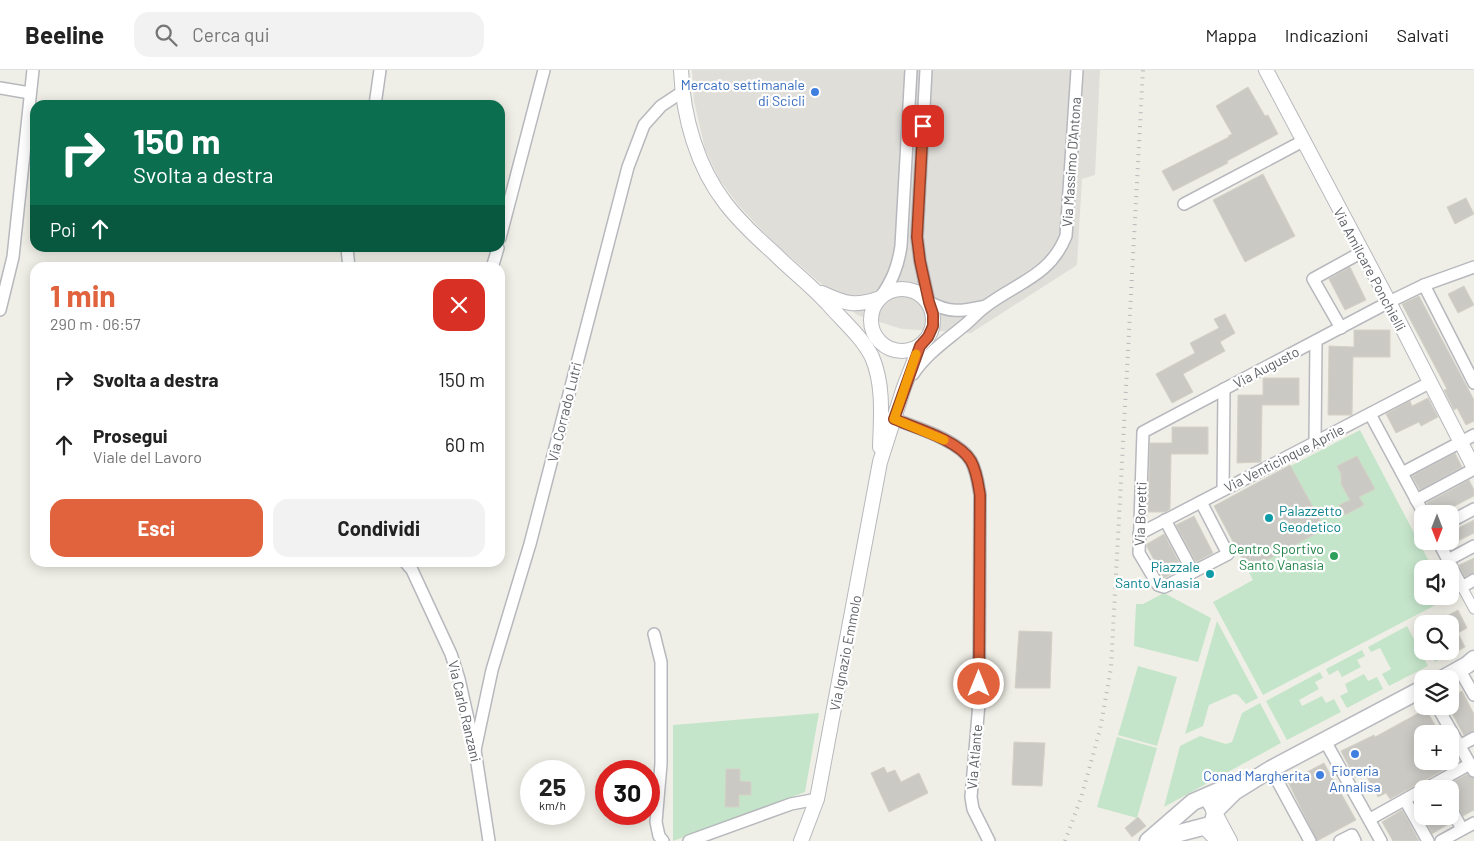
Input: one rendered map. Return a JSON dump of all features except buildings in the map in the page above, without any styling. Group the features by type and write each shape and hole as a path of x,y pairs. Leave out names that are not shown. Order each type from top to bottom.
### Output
{"main road":[{"path":"1148,841 1194,803 1271,769 1414,693"},
{"path":"1165,841 1172,835 1212,822 1215,812 1234,792 1271,769"},
{"path":"1194,803 1209,802 1215,812"},
{"path":"1194,803 1187,813 1188,819 1192,824 1201,827"}],"street":[{"path":"0,310 13,257 33,70"},
{"path":"376,100 380,70"},
{"path":"505,219 544,70"},
{"path":"681,70 682,92 697,152 709,178 726,204 774,254 870,339 880,342 890,349 900,351 945,340"},
{"path":"880,462 881,395 878,376 872,358 870,320 873,308 890,284 895,273 901,246 911,70"},
{"path":"880,462 904,387 920,346 928,337 933,326 933,314 920,261 917,237 926,70"},
{"name":"Via Massimo D'Antona","path":"987,306 1034,276 1051,262 1061,250 1066,236 1077,70"},
{"name":"Via Amilcare Ponchielli","path":"1266,70 1474,469"},
{"path":"0,88 30,93"},
{"name":"Via Corrado Lutri","path":"475,750 492,670 530,544 628,167 644,125 660,106 682,92"},
{"path":"1184,204 1303,141"},
{"path":"1341,328 1313,279 1362,252"},
{"name":"Via Augusto","path":"1144,432 1388,302 1424,285 1471,271"},
{"path":"1424,285 1474,384"},
{"path":"815,290 838,301 853,304 867,303 880,298 887,292 905,288 914,291 942,309 962,311 987,306"},
{"path":"904,387 928,355 987,306"},
{"path":"1315,442 1316,341"},
{"name":"Via Venticinque Aprile","path":"1139,534 1429,383"},
{"path":"1223,490 1224,389"},
{"path":"1370,414 1419,505"},
{"name":"Via Atlante","path":"894,419 936,436 963,451 971,460 976,473 980,495 979,703 971,797 973,808 989,841"},
{"name":"Via Boretti","path":"1144,432 1139,553 1158,585 1164,587 1191,569"},
{"path":"1402,473 1474,435"},
{"name":"Via Ignazio Emmolo","path":"801,841 817,798 880,462"},
{"path":"1416,500 1474,469"},
{"path":"1166,520 1191,569 1228,554 1201,502"},
{"path":"1459,517 1474,509"},
{"path":"1443,550 1448,560 1474,546"},
{"name":"Via Carlo Ranzani","path":"412,567 451,654 475,750 489,841"},
{"path":"1459,580 1474,609"},
{"path":"1461,584 1474,580"},
{"path":"654,634 662,662 661,764 656,822 659,836 663,841"},
{"path":"1469,664 1474,695"},
{"path":"1448,780 1472,768 1459,746 1474,738"},
{"path":"1326,740 1381,841"},
{"path":"1271,769 1310,841"},
{"path":"1370,819 1414,795"},
{"path":"689,841 791,804 817,798"},
{"path":"1405,800 1428,841"},
{"path":"1215,812 1230,841"},
{"path":"1441,841 1474,823"},
{"path":"1459,824 1462,829"},
{"path":"1201,827 1218,841"},
{"path":"1340,841 1352,835 1355,841"}],"shaded area":[{"path":"692,70 1100,70 1095,175 1082,179 1077,265 971,333 902,329 857,315 771,240 739,206 719,179 705,149 694,101"}],"green space":[{"name":"Centro Sportivo Santo Vanasia","path":"1360,430 1414,533 1414,550 1423,550 1428,560 1414,560 1414,605 1436,605 1263,695 1213,602 1253,580 1214,506"},
{"path":"1164,593 1211,618 1198,662 1134,646 1136,604 1143,604"},
{"path":"1217,621 1258,698 1246,704 1238,695 1234,694 1209,705 1203,726 1185,734"},
{"path":"1407,626 1414,639 1414,660 1425,660 1428,666 1420,670 1414,670 1414,673 1389,686 1382,674 1391,669 1380,648 1371,652 1368,647"},
{"path":"1362,650 1365,656 1357,660 1361,667 1342,677 1338,670 1329,675 1326,669"},
{"path":"1138,666 1177,677 1157,746 1118,735"},
{"path":"1320,672 1323,678 1315,682 1319,689 1299,700 1302,706 1322,696 1326,703 1334,699 1341,712 1287,740 1266,701"},
{"path":"1364,674 1368,681 1377,677 1383,689 1347,708 1340,696 1348,692 1345,684"},
{"path":"1260,703 1281,743 1164,807 1180,746 1200,736 1226,744 1232,742 1242,713"},
{"path":"819,713 805,792 673,841 673,725"},
{"path":"1117,737 1157,748 1137,818 1097,807"}],"railway":[{"path":"1065,841 1081,798 1100,730 1111,668 1143,70"}],"slow traffic":[{"path":"916,354 894,419 944,440"}],"place":[{"name":"Mercato settimanale di Scicli","path":"815,92"},
{"name":"Palazzetto Geodetico","path":"1269,518"},
{"name":"Centro Sportivo Santo Vanasia","path":"1334,556"},
{"name":"Piazzale Santo Vanasia","path":"1210,574"},
{"name":"Fioreria Annalisa","path":"1355,754"},
{"name":"Conad Margherita","path":"1320,775"}],"route":[{"path":"923,126 917,237 920,261 933,314 933,326 928,337 920,346 911,367 894,419 936,436 963,451 971,460 976,473 980,495 979,684"}]}
